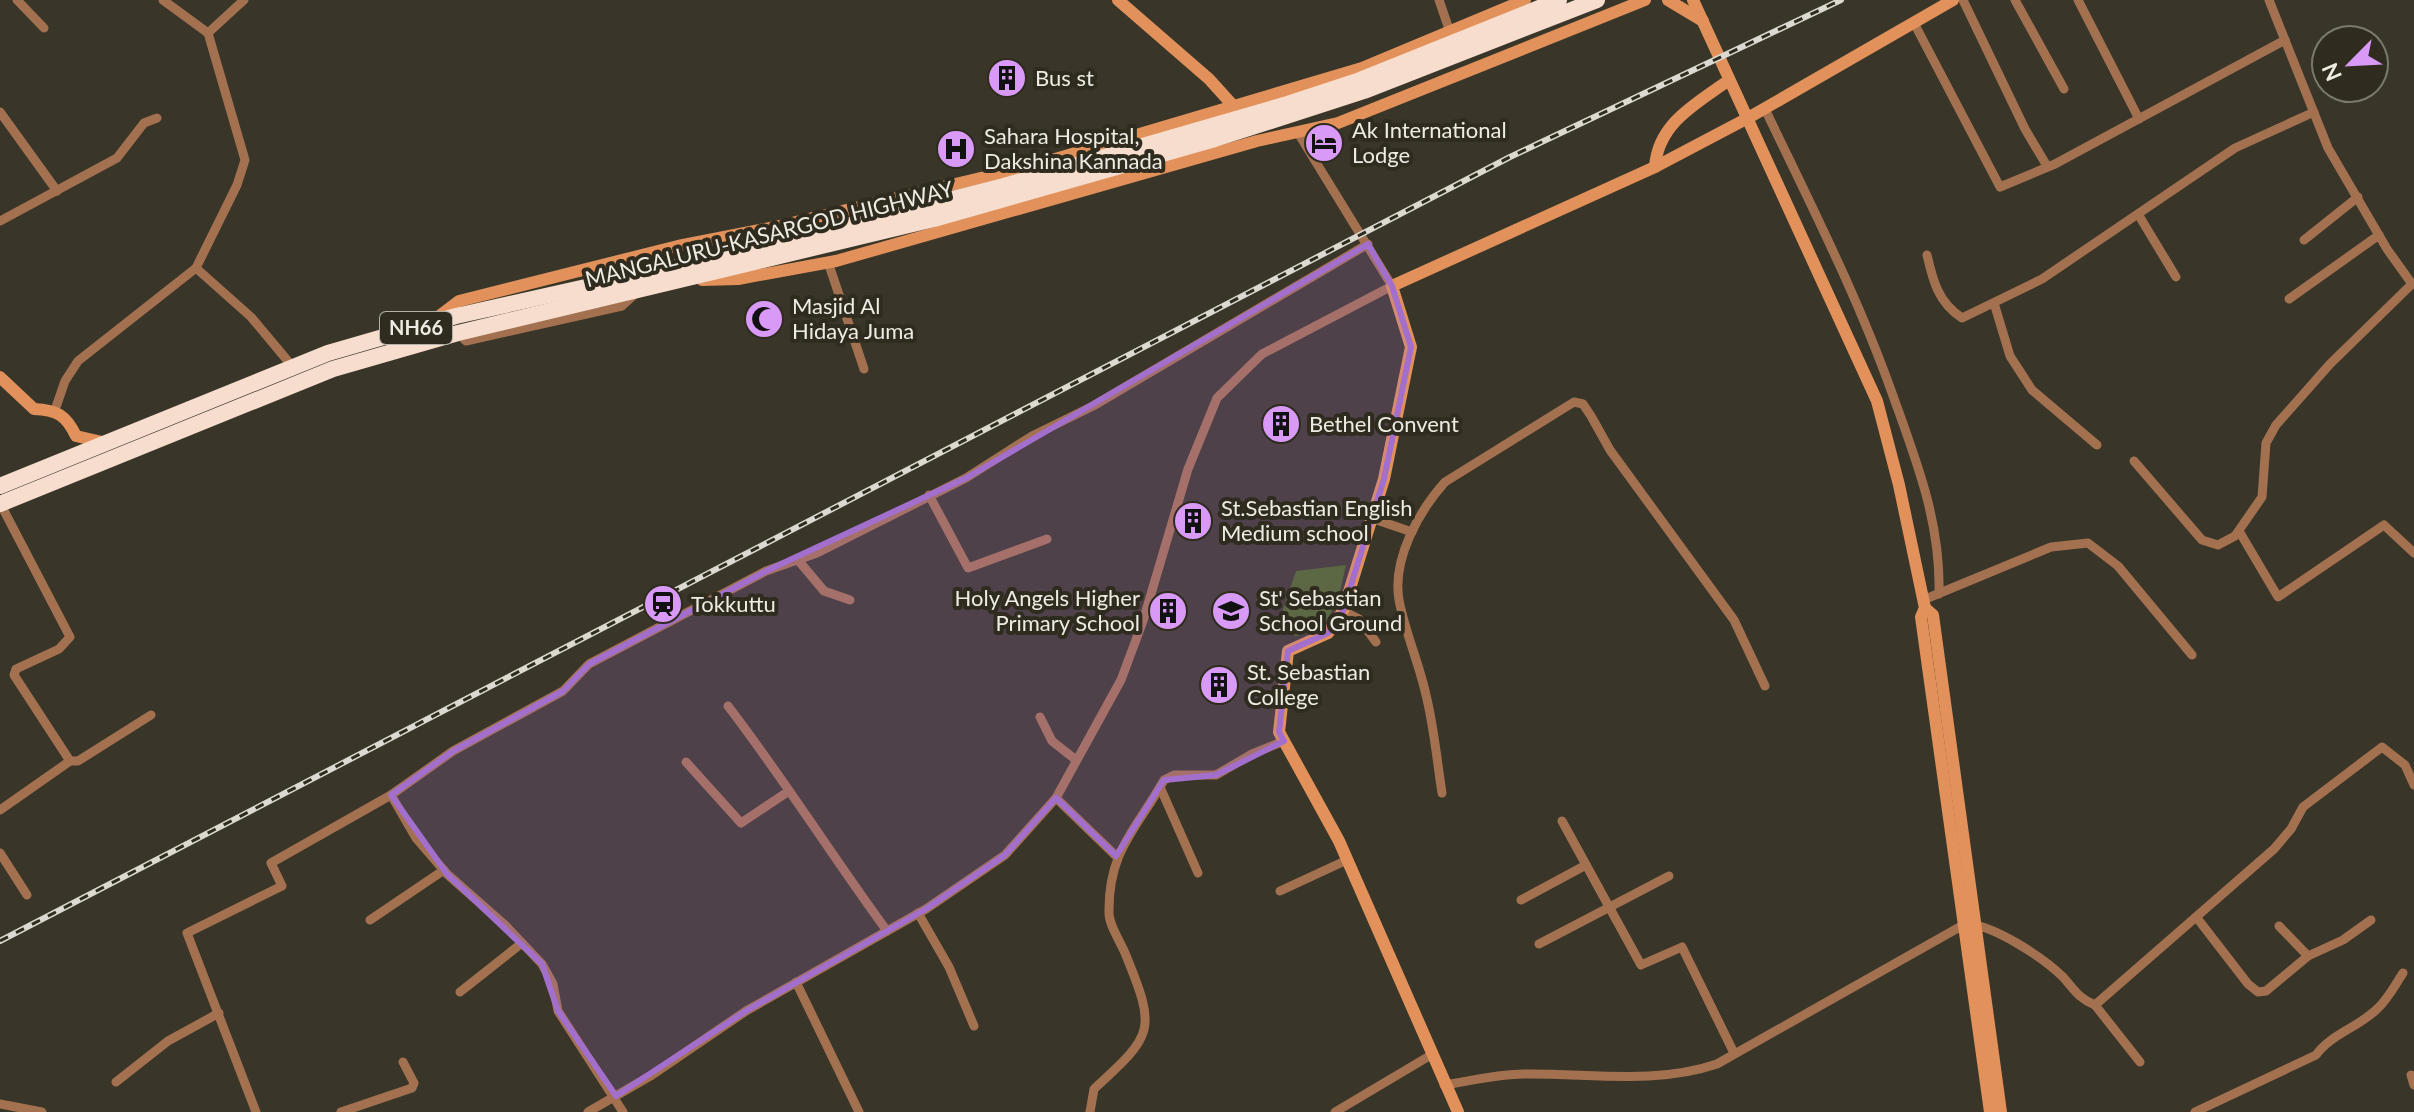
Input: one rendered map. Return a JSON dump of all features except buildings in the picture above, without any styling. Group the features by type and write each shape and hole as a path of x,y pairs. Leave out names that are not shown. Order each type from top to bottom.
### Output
{"highway":[{"name":"MANGALURU-KASARGOD HIGHWAY","path":"0,504 292,366 498,306 739,259 925,208 1284,105 1564,6 1597,0"},
{"name":"MANGALURU-KASARGOD HIGHWAY","path":"0,486 333,369 458,333 687,278 739,259"}],"street":[{"path":"17,0 44,28"},
{"path":"55,410 65,381 78,361 196,268 237,185 245,160 208,33 163,0"},
{"path":"208,33 244,0"},
{"path":"1118,0 1236,108 1257,141"},
{"path":"1439,0 1450,32"},
{"path":"427,325 459,301 678,246 775,227 1035,165 1184,120 1236,108 1362,68 1525,0"},
{"path":"687,278 738,279 828,262 1257,141 1298,133 1384,106 1645,0"},
{"path":"1668,0 1704,24"},
{"path":"1693,0 1877,401 1899,485 1924,604 1933,615 1990,1112"},
{"path":"588,1112 796,982 918,913 1005,855 1056,798 1121,680 1143,621 1188,469 1217,398 1262,354 1392,286 1655,167 1765,109 1953,0"},
{"path":"1963,0 2025,129 2047,166"},
{"path":"2015,0 2064,89"},
{"path":"2078,0 2139,119"},
{"path":"2134,461 2202,540 2218,545 2239,531 2262,497 2266,443 2276,425 2330,364 2412,284 2328,148 2269,0"},
{"path":"1914,23 2000,187 2139,119 2285,40"},
{"path":"1655,167 1656,146 1672,123 1729,80"},
{"path":"1765,109 1851,287 1911,441 1934,522 1940,558 1939,594"},
{"path":"0,112 57,191"},
{"path":"1927,255 1933,283 1948,309 1962,318 2042,279 2235,148 2314,112"},
{"path":"0,221 117,158 144,123 157,118"},
{"path":"1298,133 1392,286 1411,347 1384,479 1343,611 1328,633 1288,651 1279,732 1347,860 1458,1112"},
{"path":"2304,240 2358,197"},
{"path":"2138,214 2176,277"},
{"path":"2289,299 2379,235"},
{"path":"256,1112 187,933 282,886 271,863 391,795 453,751 563,691 589,664 766,571 798,560 966,478 1032,436 1093,406 1368,244"},
{"path":"828,262 864,369"},
{"path":"196,268 251,317 292,366"},
{"path":"1994,303 2010,356 2032,390 2097,445"},
{"path":"0,377 34,409 55,410 68,420 76,436 109,450"},
{"path":"1442,793 1427,696 1399,598 1398,573 1412,532 1433,495 1445,482 1574,402 1583,404 1610,450 1734,620 1765,686"},
{"path":"929,495 968,568 1047,539"},
{"path":"0,504 70,637 59,649 16,669 14,675 70,761"},
{"path":"1371,518 1412,532"},
{"path":"2239,531 2278,597 2384,525 2414,553"},
{"path":"1924,604 1939,594 2051,547 2088,543 2118,566 2192,655"},
{"path":"798,560 824,591 850,600"},
{"path":"1343,611 1359,619 1376,642"},
{"path":"728,706 787,783 789,791 887,931"},
{"path":"0,810 70,761 78,761 151,715"},
{"path":"1040,717 1052,741 1076,760"},
{"path":"1090,1112 1094,1089 1135,1051 1145,1031 1143,996 1109,916 1116,856 1160,787 1174,775 1216,775 1252,754 1284,741"},
{"path":"2095,1005 2274,849 2291,829 2303,807 2382,747 2405,765 2414,785"},
{"path":"686,762 741,823 789,791"},
{"path":"1160,787 1198,873"},
{"path":"391,795 416,838 444,870 542,964 553,984 558,1011 616,1096 623,1112"},
{"path":"1056,798 1116,856"},
{"path":"1562,821 1641,965 1682,947 1734,1053"},
{"path":"0,853 27,895"},
{"path":"1280,891 1347,860"},
{"path":"1521,900 1586,865"},
{"path":"370,920 444,870"},
{"path":"1539,944 1669,876"},
{"path":"918,913 949,967 974,1026"},
{"path":"2197,918 2248,984 2258,992 2266,991 2308,956 2343,940 2371,920"},
{"path":"1970,924 2001,1112"},
{"path":"1444,1085 1521,1074 1661,1075 1699,1070 1970,924 2007,936 2061,975 2081,999 2095,1005 2140,1062"},
{"path":"2279,926 2308,956"},
{"path":"460,992 522,943"},
{"path":"2195,1112 2316,1055 2325,1042 2376,1011 2403,973"},
{"path":"796,982 859,1112"},
{"path":"116,1082 168,1041 219,1013"},
{"path":"1335,1112 1431,1055"},
{"path":"341,1112 412,1088 414,1083 403,1062"},
{"path":"0,1104 42,1112"}],"highlighted area":[{"path":"1368,244 1392,286 1411,347 1384,479 1343,611 1328,633 1288,651 1279,732 1284,741 1216,775 1164,780 1116,856 1056,798 1005,855 926,909 746,1011 616,1096 558,1011 542,964 447,874 391,795 453,751 563,691 589,664 766,571 966,478"}],"green space":[{"path":"1346,565 1339,596 1323,629 1297,636 1276,630 1296,571"}],"railway":[{"path":"0,941 1510,157 1841,0"}],"place":[{"name":"Bus st","path":"1007,78"},
{"name":"Ak International Lodge","path":"1324,143"},
{"name":"Sahara Hospital, Dakshina Kannada","path":"956,149"},
{"name":"Masjid Al Hidaya Juma","path":"764,319"},
{"name":"Bethel Convent","path":"1281,424"},
{"name":"St.Sebastian English Medium school","path":"1193,521"},
{"name":"Tokkuttu","path":"663,604"},
{"name":"Holy Angels Higher Primary School","path":"1168,611"},
{"name":"St' Sebastian School Ground","path":"1231,611"},
{"name":"St. Sebastian College","path":"1219,685"}]}
